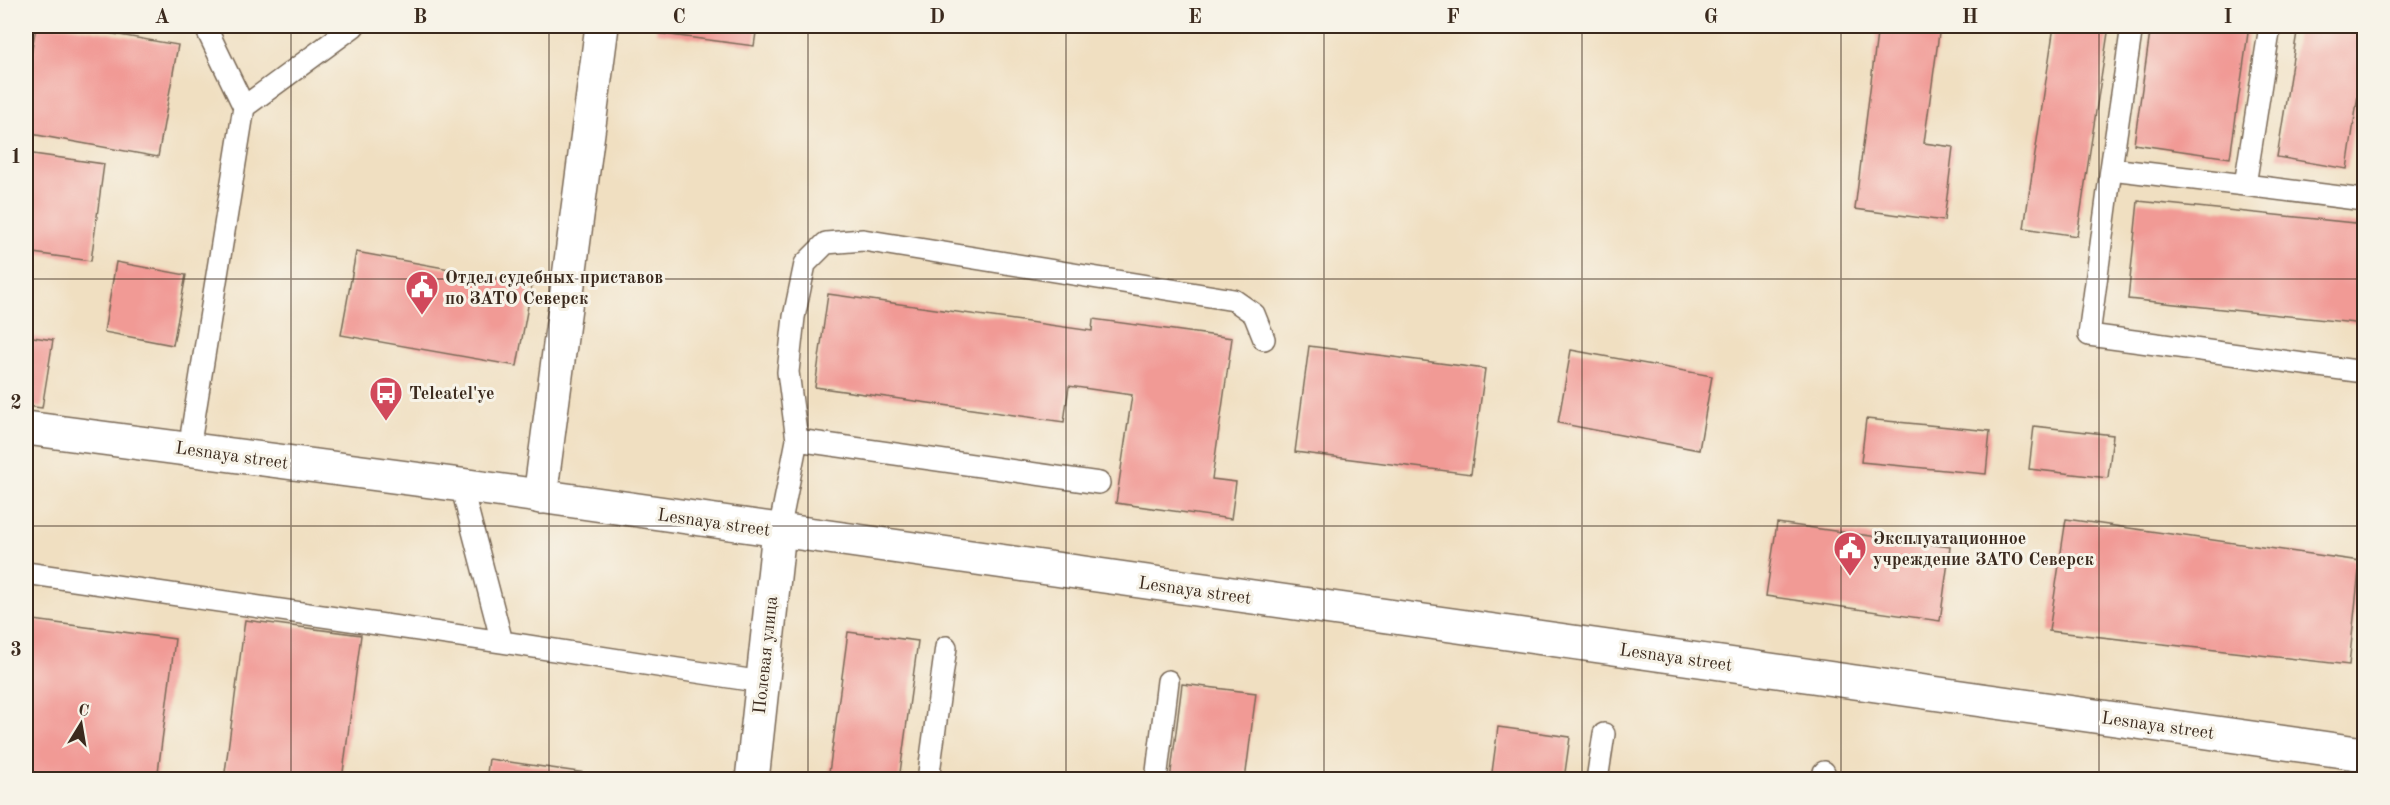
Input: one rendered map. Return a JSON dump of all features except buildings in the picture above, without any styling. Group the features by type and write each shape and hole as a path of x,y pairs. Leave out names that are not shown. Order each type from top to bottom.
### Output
{"main road":[{"path":"540,497 602,26"},
{"name":"Lesnaya street","path":"26,428 461,485 2364,754"},
{"name":"Полевая улица","path":"752,780 779,531"}],"lane":[{"path":"189,449 244,107 205,26"},
{"path":"244,107 354,26"},
{"path":"2132,26 2089,335 2364,372"},
{"path":"2245,185 2270,26"},
{"path":"2111,169 2364,200"},
{"path":"779,531 797,440 788,372 794,317 805,264 826,243 863,240 1234,300 1254,314 1264,339"},
{"path":"797,440 1099,483"},
{"path":"461,485 502,642"},
{"path":"26,573 762,682"},
{"path":"928,780 946,647"},
{"path":"1156,780 1168,681"},
{"path":"1597,780 1604,734"}],"place":[{"name":"Отдел судебных приставов по ЗАТО Северск","path":"422,316"},
{"name":"Teleatel'ye","path":"386,422"},
{"name":"Эксплуатационное учреждение ЗАТО Северск","path":"1850,577"}]}
